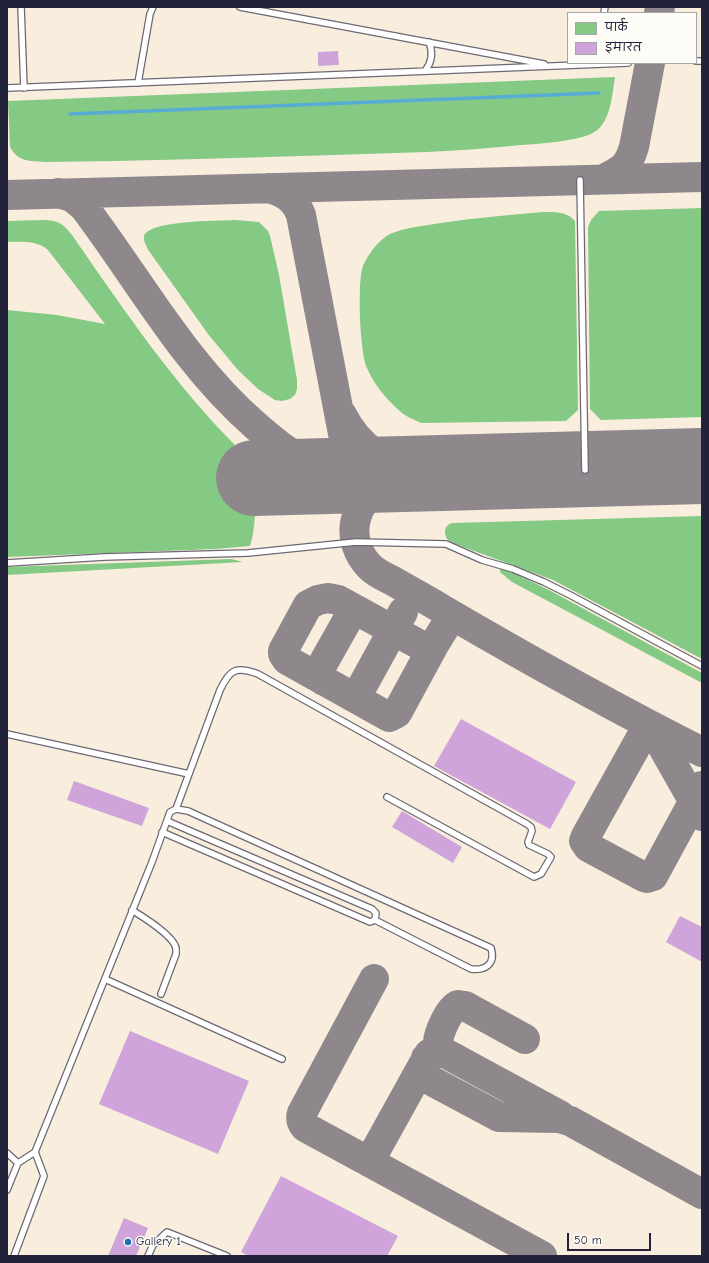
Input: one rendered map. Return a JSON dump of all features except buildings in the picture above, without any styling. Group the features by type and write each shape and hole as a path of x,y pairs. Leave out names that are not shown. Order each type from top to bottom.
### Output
{"lane":[{"path":"21,7 24,88"},
{"path":"138,83 150,14 153,7"},
{"path":"240,7 554,66"},
{"path":"425,71 429,66 432,53 429,42"},
{"path":"7,88 594,64"},
{"path":"580,180 585,470"},
{"path":"7,563 104,557 248,553 356,542 446,544 482,560 513,569 544,582 702,666"},
{"path":"7,1190 18,1163 35,1152 152,862 170,812 176,808 220,690 227,676 235,670 248,670 258,674 527,824 532,827 528,842 529,845 551,857 541,874 534,878 387,798"},
{"path":"7,734 189,774"},
{"path":"162,832 370,922 375,920 471,969 479,970 487,967 492,960 493,954 491,948 188,811 176,808"},
{"path":"166,822 372,909 376,913 375,920"},
{"path":"132,910 173,940 176,948 176,954 161,994"},
{"path":"105,979 282,1059"},
{"path":"14,1256 44,1176 35,1152"},
{"path":"7,1153 18,1163"},
{"path":"148,1256 153,1245 168,1232 227,1256"}],"green space":[{"path":"615,77 608,114 601,126 596,131 571,140 549,143 404,153 44,162 25,160 17,156 10,147 8,101"},
{"path":"702,208 702,417 601,420 590,409 588,227 591,220 599,211"},
{"path":"556,212 568,215 575,221 578,410 566,421 421,423 404,414 377,387 367,368 365,360 361,333 360,286 363,266 371,252 390,234 409,228 505,215"},
{"path":"45,220 58,222 69,231 151,347 172,374 216,425 240,450 252,450 255,486 255,511 253,535 250,546 215,549 7,557 7,310 57,315 105,324 48,250 34,243 7,242 7,221"},
{"path":"235,220 259,222 268,231 270,236 279,275 297,380 295,395 290,399 282,401 275,400 258,389 238,370 208,334 149,251 144,240 144,236 149,231 171,224"},
{"path":"702,516 702,659 553,580 453,543 446,538 445,533 447,526 452,523"},
{"path":"231,559 243,562 7,575 7,567"},
{"path":"505,569 549,590 702,673 702,683 512,582 500,572 500,570"}],"waterway":[{"path":"70,114 599,93"}],"taxiway":[{"path":"659,12 660,7"},
{"path":"604,179 624,167 632,154 650,64"},
{"path":"7,195 702,177"},
{"path":"268,188 284,194 292,200 299,209 301,215 344,439 351,491"},
{"path":"58,193 72,197 84,207 185,349 207,376 256,426 282,447 303,460 331,469 365,474"},
{"path":"342,415 357,437 376,454 398,465 424,472"},
{"path":"426,473 400,477 385,483 365,500 359,510 355,521 354,533 356,545 370,567 381,575 426,599 540,666 702,752"},
{"path":"435,643 429,647 422,646 338,600 328,598 318,600 308,605 283,651 283,654 287,660 389,717 397,713 448,622 457,618"},
{"path":"324,681 320,675 321,667 350,616 356,612 362,613"},
{"path":"348,694 352,695 359,692 403,612"},
{"path":"640,720 644,732 586,836 584,841 588,847 644,877 647,878 653,876 702,786"},
{"path":"648,726 656,735 702,816"},
{"path":"374,979 302,1113 301,1119 303,1124 305,1127 542,1256"},
{"path":"525,1039 465,1006 458,1005 451,1011 445,1022 438,1040 438,1046 443,1052 561,1116"},
{"path":"443,1052 433,1054 426,1058 424,1072 428,1079 499,1117 559,1118 570,1121 702,1194"},
{"path":"376,1165 373,1162 373,1155 429,1054"}],"runway":[{"path":"254,478 702,466"}],"place":[{"name":"Gallery 1","path":"128,1242"}]}
